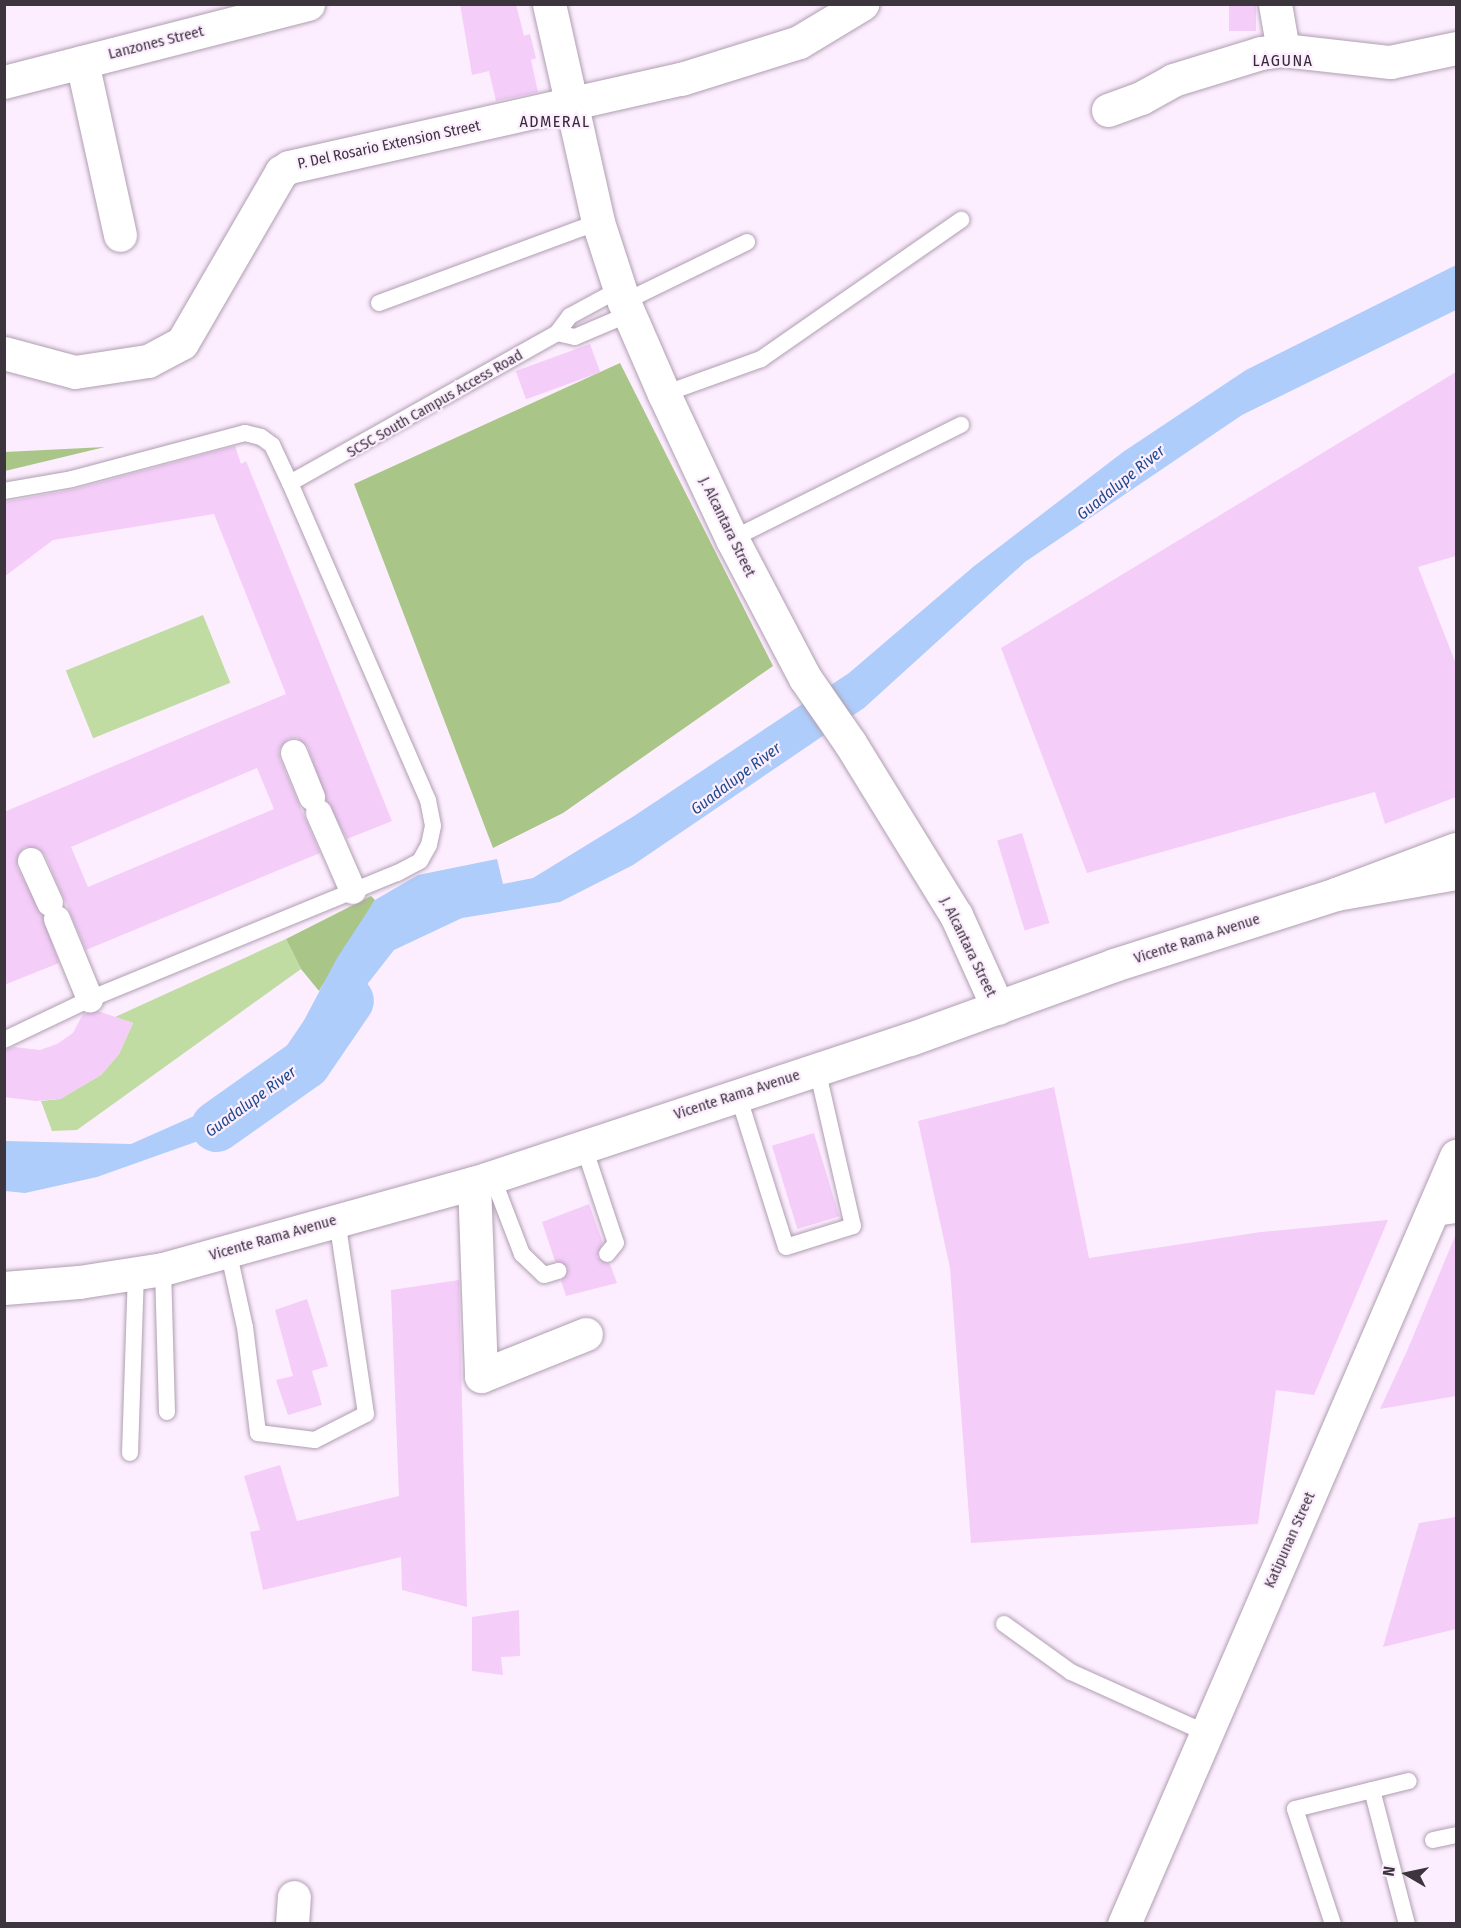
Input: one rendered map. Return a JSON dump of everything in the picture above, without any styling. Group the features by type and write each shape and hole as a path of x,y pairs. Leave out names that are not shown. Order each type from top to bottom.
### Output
{"street":[{"name":"Lanzones Street","path":"4,82 308,4"},
{"name":"J. Alcantara Street","path":"549,4 598,222 624,302 664,394 732,539 805,678 850,743 956,915 998,1008"},
{"name":"P. Del Rosario Extension Street","path":"4,353 75,372 148,361 189,335 281,172 289,167 681,79 798,42 862,4"},
{"path":"1275,4 1282,50"},
{"path":"1108,110 1141,98 1173,80 1261,53 1282,50 1390,62 1456,48"},
{"path":"82,62 120,235"},
{"path":"294,753 353,891"},
{"name":"Vicente Rama Avenue","path":"4,1288 150,1272 483,1180 583,1144 998,1008 1114,965 1336,894 1456,849"},
{"path":"32,861 90,999"},
{"path":"1336,894 1456,873"},
{"name":"Katipunan Street","path":"1124,1923 1204,1732 1445,1208 1456,1156"},
{"path":"483,1180 481,1376 586,1334"}],"lane":[{"path":"664,394 761,359 961,220"},
{"path":"379,303 598,222"},
{"path":"624,302 570,316 557,333 575,337 624,302 747,242"},
{"name":"SCSC South Campus Access Road","path":"290,483 313,474 557,333"},
{"path":"732,539 961,425"},
{"path":"4,491 72,479 245,433 261,437 272,445 432,817 432,837 420,861 353,891 90,999 4,1040"},
{"path":"738,1095 786,1247 853,1226 817,1069"},
{"path":"583,1144 616,1243 607,1254"},
{"path":"483,1180 522,1254 544,1275 558,1271"},
{"path":"228,1250 245,1327 258,1433 315,1440 366,1413 337,1219"},
{"path":"150,1272 167,1412"},
{"path":"130,1453 150,1272"},
{"path":"1004,1624 1071,1672 1204,1732"},
{"path":"1333,1923 1295,1809 1409,1781"},
{"path":"1372,1791 1407,1923"},
{"path":"1433,1840 1456,1835"}],"green space":[{"path":"620,363 773,666 563,813 493,848 354,484"},
{"path":"105,447 5,471 5,452"},
{"path":"203,615 230,683 93,738 66,670"},
{"path":"371,896 375,900 319,991 301,969 286,939"},
{"path":"286,939 301,969 77,1130 52,1131 41,1101 60,1099 101,1075 119,1054 133,1023 115,1017"}],"water":[{"path":"1456,265 1456,310 1242,415 1025,562 864,708 633,865 560,902 462,918 394,950 311,1056 201,1140 97,1177 25,1193 5,1191 5,1141 131,1144 219,1105 291,1045 337,958 375,900 418,875 497,859 503,884 533,878 634,816 849,673 973,567 1123,452 1246,370"}],"building":[{"path":"460,4 516,4 524,36 530,34 536,58 531,60 538,92 496,101 489,71 472,75"},
{"path":"1229,4 1256,4 1256,31 1229,31"},
{"path":"590,344 600,372 526,399 516,371"},
{"path":"1456,372 1456,556 1418,567 1456,664 1456,797 1385,824 1375,792 1087,873 1001,648"},
{"path":"235,446 241,464 246,461 392,821 347,839 326,800 308,747 297,738 288,739 279,750 280,759 320,853 86,950 45,855 39,849 25,847 19,853 17,867 43,916 59,963 4,985 4,812 286,694 214,514 53,540 4,577 4,502 75,489","holes":["257,768 274,809 88,887 71,847"]},
{"path":"1022,833 1049,923 1025,930 997,841"},
{"path":"98,1011 133,1023 119,1054 101,1075 60,1099 36,1101 4,1097 4,1050 14,1047 40,1050 57,1044 73,1033 83,1014"},
{"path":"1054,1087 1089,1258 1261,1232 1388,1220 1314,1395 1276,1390 1258,1524 971,1543 950,1268 918,1121"},
{"path":"814,1133 839,1216 797,1229 772,1146"},
{"path":"589,1204 603,1243 597,1257 610,1264 617,1283 566,1296 561,1281 568,1268 555,1261 542,1222"},
{"path":"1456,1234 1456,1396 1380,1409 1407,1351"},
{"path":"459,1280 467,1607 402,1590 401,1557 263,1590 250,1532 260,1530 244,1476 280,1465 297,1521 399,1496 391,1290"},
{"path":"307,1299 328,1366 312,1371 322,1405 288,1415 276,1380 293,1376 275,1310"},
{"path":"1456,1517 1456,1629 1383,1647 1419,1523"},
{"path":"519,1610 520,1656 501,1657 503,1675 472,1671 472,1617"}],"waterway":[{"name":"Guadalupe River","path":"216,1126 305,1063 348,1000"}],"district":[{"name":"LAGUNA","path":"1283,61"},
{"name":"ADMERAL","path":"555,122"}]}
